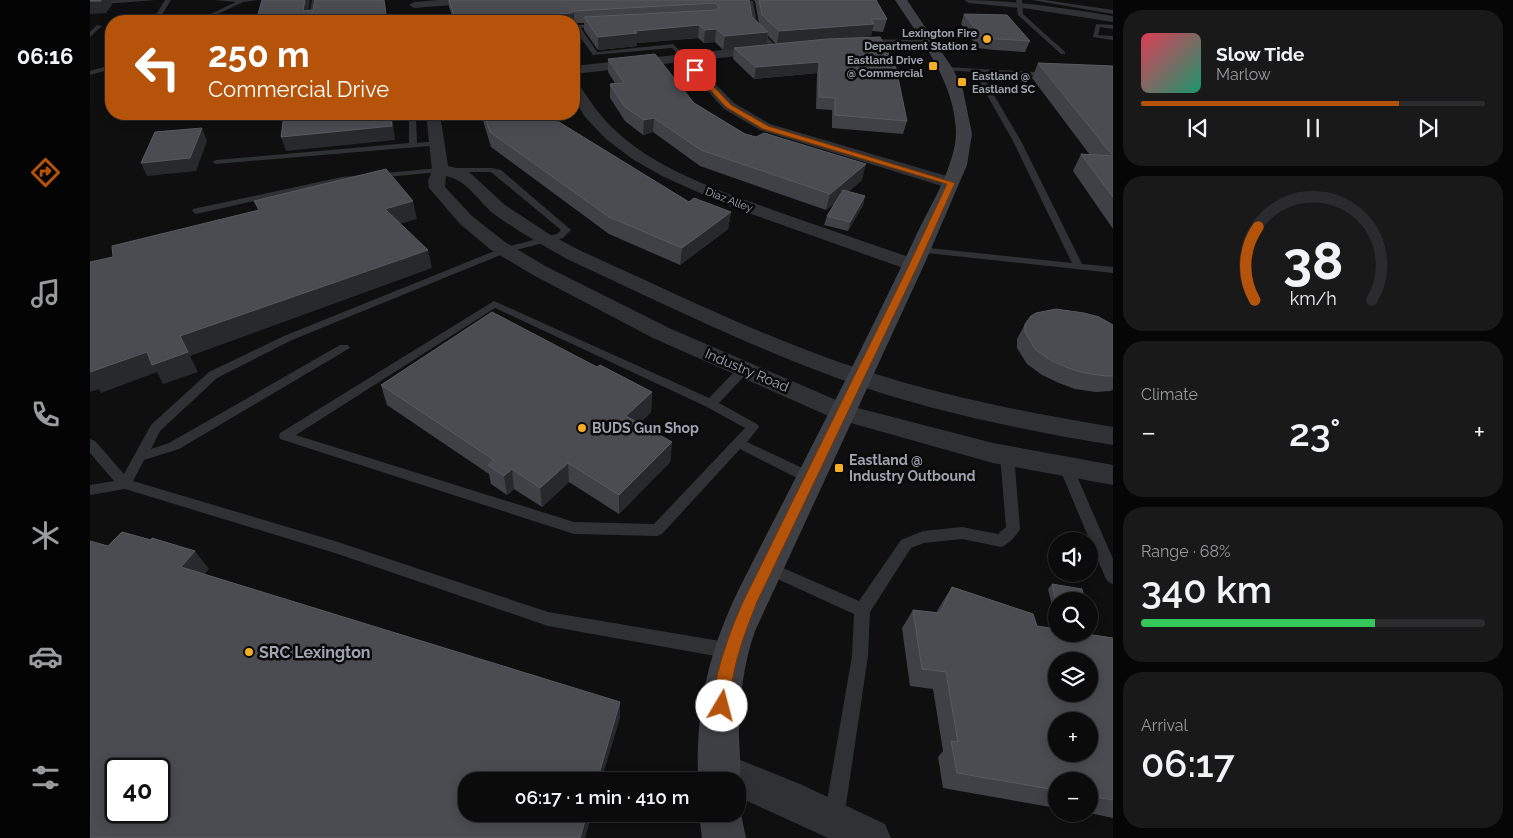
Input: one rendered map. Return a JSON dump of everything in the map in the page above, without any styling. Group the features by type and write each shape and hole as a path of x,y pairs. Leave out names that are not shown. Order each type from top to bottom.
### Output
{"street":[{"path":"414,6 478,0"},
{"path":"719,772 720,720 725,678 732,651 750,602 917,258 958,164 964,134 961,104 945,68 901,0"},
{"path":"969,0 1019,3 1113,19"},
{"path":"834,43 928,44"},
{"path":"580,69 781,48"},
{"path":"684,58 728,106 746,118 765,127 824,151 951,183"},
{"name":"Diaz Alley","path":"580,98 588,111 610,135 675,177 734,202 917,258"},
{"name":"Industry Road","path":"434,120 440,170 436,181 437,188 466,220 505,250 540,271 661,333 842,412 933,438 1006,456 1113,474"},
{"path":"440,170 462,174 499,209 546,240 582,259 787,352 858,377 969,409 1014,419 1113,436"},
{"path":"746,786 833,820 871,838"},
{"path":"721,822 724,838"}],"lane":[{"path":"90,3 153,0"},
{"path":"159,15 168,0"},
{"path":"217,0 255,0"},
{"path":"312,15 315,0"},
{"path":"1035,0 1054,1 1113,12"},
{"path":"212,15 241,1"},
{"path":"750,1 755,29 781,48"},
{"path":"1019,3 1020,14 1063,53"},
{"path":"580,27 604,25"},
{"path":"1113,27 1098,25 1095,36 1113,38"},
{"path":"90,35 99,26"},
{"path":"580,33 596,54 672,46 684,58"},
{"path":"90,73 105,68"},
{"path":"945,68 1054,75"},
{"path":"976,70 1017,141 1079,267"},
{"path":"412,120 413,145"},
{"path":"216,162 438,143"},
{"path":"125,484 155,428 213,376 288,338 505,250 560,236 566,230 498,172 485,169 440,170 342,179 196,211"},
{"path":"917,258 1113,270"},
{"path":"494,304 711,404 753,427 738,443 657,530 574,528 285,436 494,304"},
{"path":"139,457 174,446 344,348"},
{"path":"711,404 744,369"},
{"path":"738,443 810,478"},
{"path":"90,444 125,484"},
{"path":"833,820 860,656 862,610 906,544 923,537 962,533 1001,541 1013,529 1006,456"},
{"path":"1066,467 1113,577"},
{"path":"90,490 125,484 338,548 548,619 732,651"},
{"path":"767,567 862,610"}],"building":[{"path":"262,0 305,0 303,11 313,10 315,0 384,0 386,15 258,15"},
{"path":"449,0 749,0 752,17 768,32 725,36 716,29 705,30 699,25 635,31 637,33 598,37 584,17 717,10 719,7 715,3 574,11 572,13 546,15 454,15"},
{"path":"759,0 876,0 887,19 871,19 874,24 779,31 762,15"},
{"path":"964,14 1007,15 1030,41 982,37"},
{"path":"880,37 896,68 907,121 835,115 835,98 819,97 819,62 756,67 734,48 827,39"},
{"path":"655,54 694,103 745,134 756,137 764,133 866,164 830,194 701,150 654,118 644,120 625,107 610,84 624,83 608,59"},
{"path":"1038,63 1113,66 1113,156"},
{"path":"283,120 391,120 392,126 281,137"},
{"path":"486,120 555,120 689,202 694,198 731,212 682,248 609,217 490,132"},
{"path":"202,128 190,158 141,163 155,132"},
{"path":"1081,154 1113,156 1113,197"},
{"path":"386,169 413,201 385,209 428,250 180,336 188,352 152,365 147,352 90,372 90,262 113,257 112,246 259,210 254,201"},
{"path":"843,190 865,196 850,222 827,216"},
{"path":"1056,309 1099,317 1113,325 1113,376 1085,373 1068,368 1050,360 1035,349 1025,332 1025,324 1036,313"},
{"path":"492,312 597,367 600,365 652,392 626,416 672,442 619,495 568,463 540,488 512,469 504,476 488,465 494,460 381,385"},
{"name":"SRC Lexington","path":"122,532 151,540 152,538 195,551 181,567 620,702 600,772 458,772 458,822 585,822 580,838 90,838 90,541 108,546"},
{"path":"1052,584 1082,589 1083,592 1054,592"},
{"path":"952,587 1033,614 1037,626 1048,628 1048,642 1098,642 1098,636 1113,638 1113,800 1098,798 1098,772 1048,772 1048,789 957,773 951,741 958,742 946,672 922,669 913,610 940,613"}],"place":[{"name":"Lexington Fire Department Station 2","path":"987,39"},
{"name":"Eastland Drive @ Commercial","path":"933,66"},
{"name":"Eastland @ Eastland SC","path":"962,82"},
{"name":"BUDS Gun Shop","path":"582,428"},
{"name":"Eastland @ Industry Outbound","path":"839,468"},
{"name":"SRC Lexington","path":"249,652"}],"route":[{"path":"695,70 728,106 751,121 788,135 951,183 750,602 734,640 725,678 722,706"}]}
